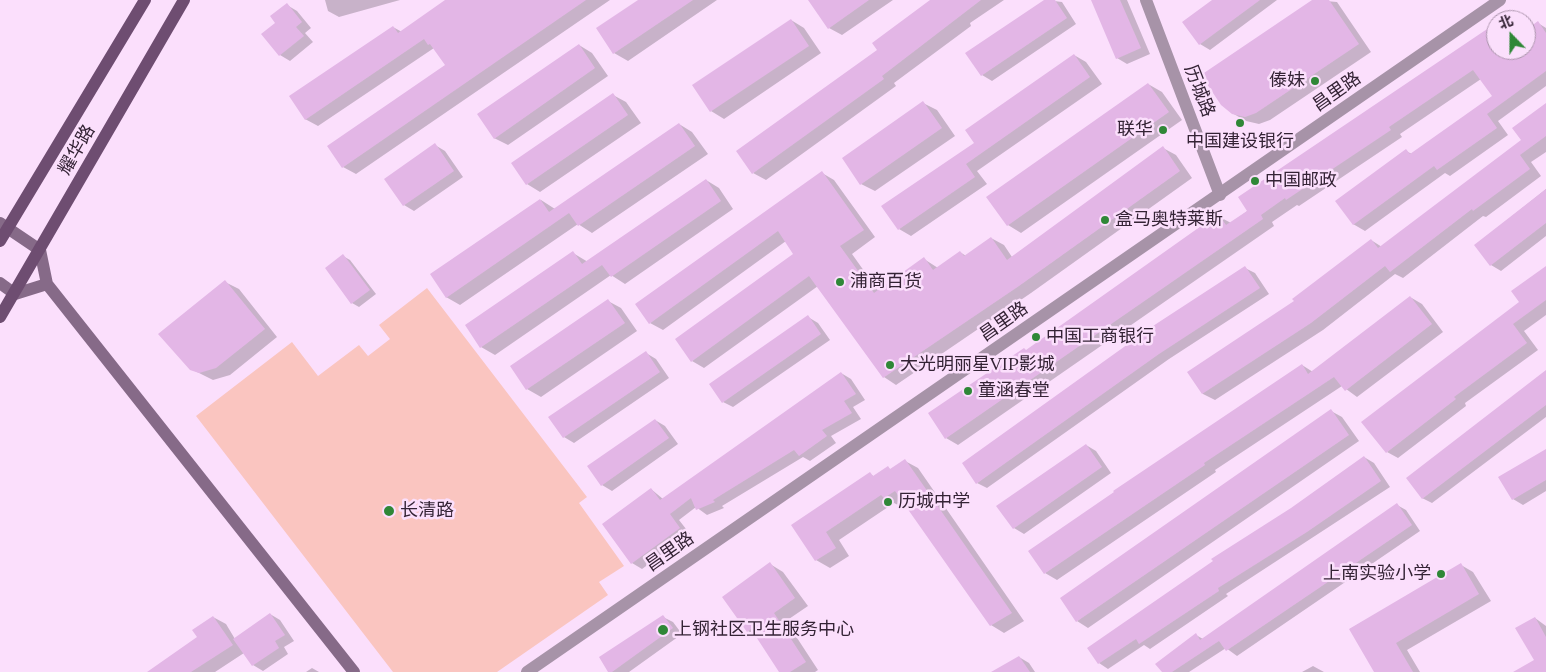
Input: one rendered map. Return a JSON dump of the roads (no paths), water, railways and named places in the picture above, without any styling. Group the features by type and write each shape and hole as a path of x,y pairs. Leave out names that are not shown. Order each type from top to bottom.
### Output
{"main road":[{"name":"耀华路","path":"0,241 4,226 145,0"},
{"name":"耀华路","path":"0,318 184,0"},
{"path":"4,226 40,250 47,284 354,672"},
{"path":"0,283 14,294 47,284"}],"street":[{"name":"历城路","path":"1146,0 1220,195"},
{"name":"昌里路","path":"527,672 1500,0"}],"place":[{"name":"傣妹","path":"1315,81"},
{"name":"中国建设银行","path":"1240,123"},
{"name":"联华","path":"1163,130"},
{"name":"中国邮政","path":"1255,181"},
{"name":"盒马奥特莱斯","path":"1105,220"},
{"name":"浦商百货","path":"840,282"},
{"name":"中国工商银行","path":"1036,337"},
{"name":"大光明丽星VIP影城","path":"890,365"},
{"name":"童涵春堂","path":"968,391"},
{"name":"历城中学","path":"888,502"},
{"name":"长清路","path":"389,511"},
{"name":"上南实验小学","path":"1441,574"},
{"name":"上钢社区卫生服务中心","path":"663,630"}]}
